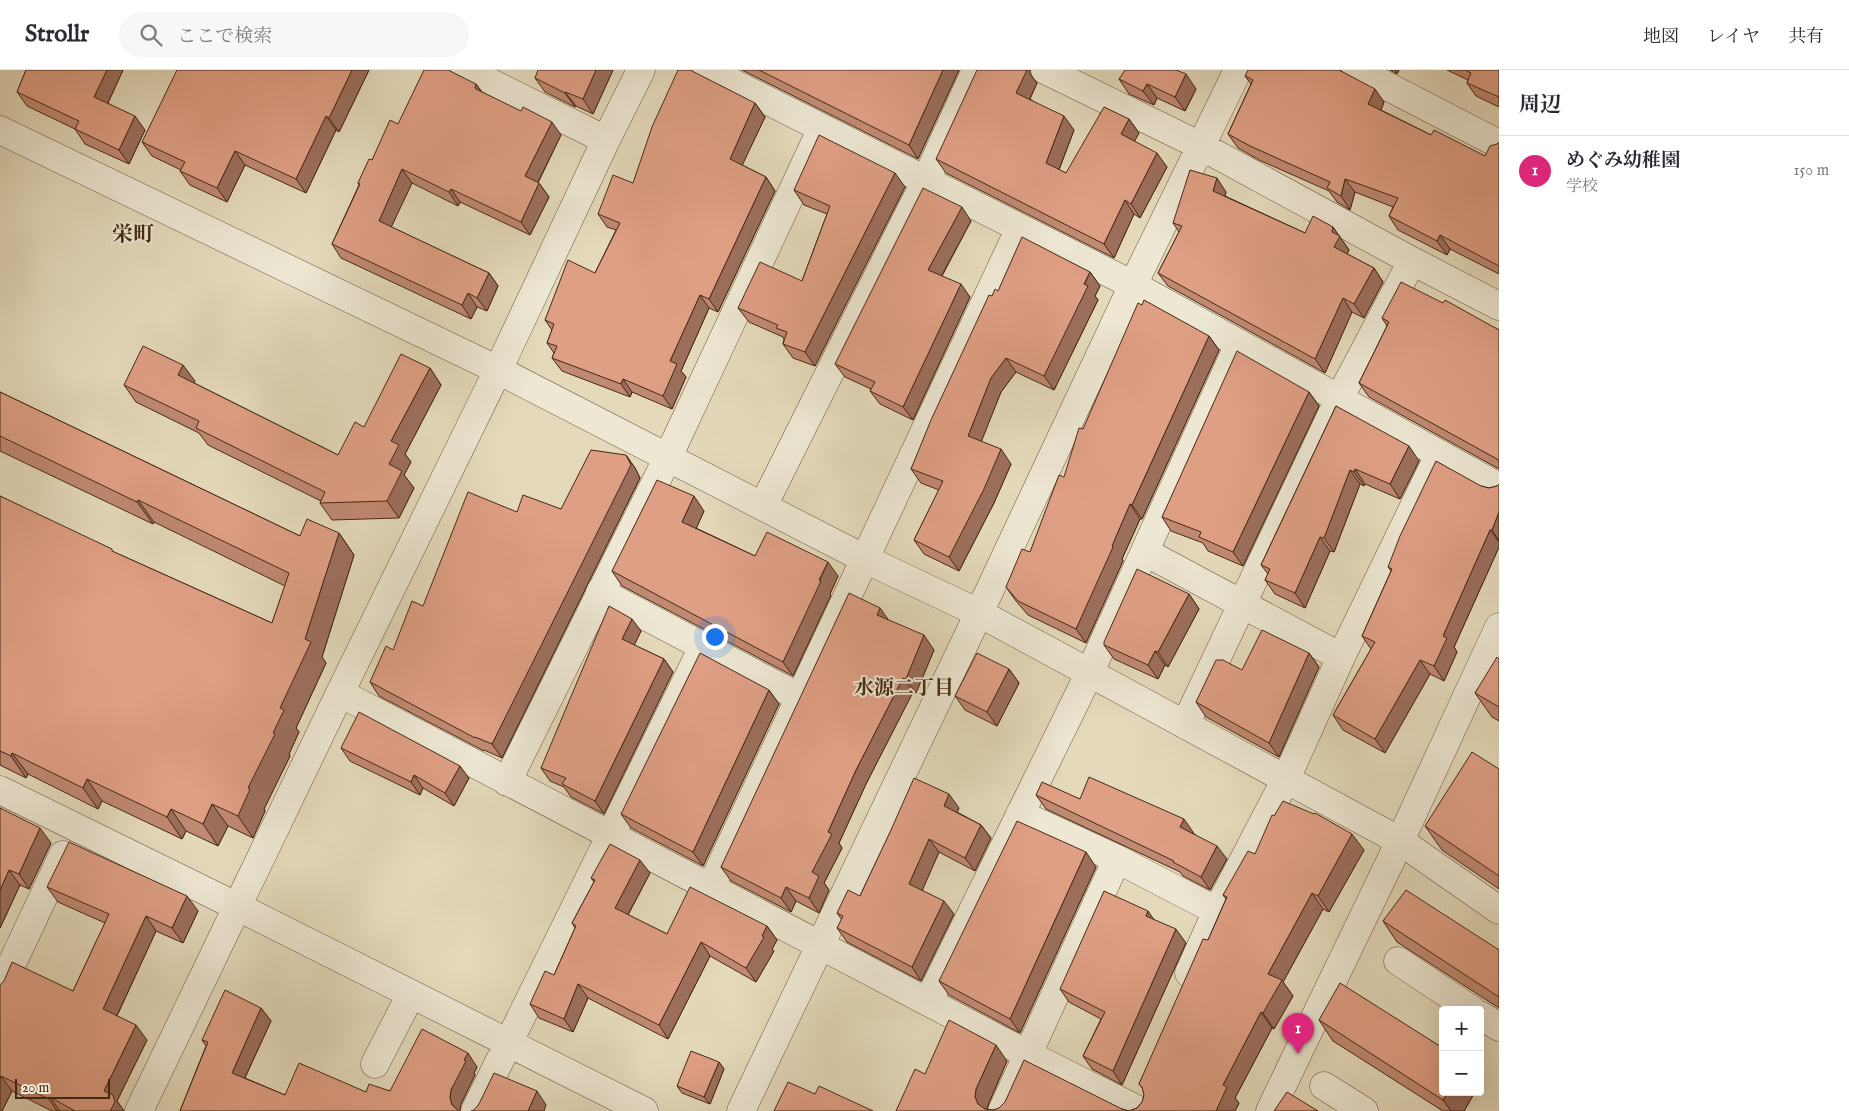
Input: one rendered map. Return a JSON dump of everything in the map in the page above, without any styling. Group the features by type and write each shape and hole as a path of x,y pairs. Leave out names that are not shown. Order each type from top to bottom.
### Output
{"street":[{"path":"465,70 606,140"},
{"path":"139,1111 498,370 641,70"},
{"path":"708,70 1133,285 1499,487"},
{"path":"762,506 926,180 976,70"},
{"path":"1045,70 1201,146 1412,261 1499,306"},
{"path":"741,1111 979,613 1133,285 1238,70"},
{"path":"1356,70 1499,144"},
{"path":"507,782 668,457 822,128"},
{"path":"0,130 498,370 865,559 979,613 1400,842 1499,910"},
{"path":"710,889 1020,228"},
{"path":"1185,725 1339,399 1412,261"},
{"path":"928,1002 1090,672 1239,344"},
{"path":"1177,1000 1217,911 1286,779 1341,657 1439,455"},
{"path":"1145,552 1341,657"},
{"path":"600,592 799,697"},
{"path":"1270,1111 1400,842 1499,628"},
{"path":"475,1111 703,647"},
{"path":"340,693 710,889 1135,1108 1142,1079"},
{"path":"0,790 238,906 508,1043 610,1104 644,1111"},
{"path":"1020,814 1117,860 1217,911"},
{"path":"0,989 76,827"},
{"path":"1002,1111 1117,860"},
{"path":"1398,961 1466,1006"},
{"path":"375,1064 411,994"},
{"path":"1484,1018 1499,1027"},
{"path":"1324,1086 1364,1111"}],"building":[{"path":"26,70 107,70 94,97 135,116 119,150 75,129 79,121 17,92"},
{"path":"177,70 352,70 329,118 326,116 296,179 235,151 217,188 180,171 185,162 142,142"},
{"path":"424,70 448,70 476,84 476,89 521,111 523,107 552,122 525,176 539,183 521,222 451,189 449,192 402,169 379,221 489,273 477,298 468,293 462,305 332,244 360,184 358,183 369,159 372,160 390,120 398,124"},
{"path":"538,70 596,70 583,99 565,93 535,78"},
{"path":"678,70 690,70 755,103 730,159 766,177 709,299 700,295 670,361 677,364 663,396 623,379 621,384 552,358 557,346 547,343 554,324 545,320 568,260 595,273 620,223 598,214 613,175 633,183 652,127"},
{"path":"759,70 943,70 909,145"},
{"path":"977,70 1027,70 1016,93 1064,116 1046,163 1066,173 1104,107 1129,119 1121,134 1157,153 1131,204 1125,200 1104,244 936,159"},
{"path":"1125,70 1176,70 1186,74 1175,97 1147,84 1143,91 1119,79"},
{"path":"1248,70 1339,70 1375,89 1368,104 1431,135 1434,130 1485,156 1490,146 1499,142 1499,266 1440,235 1437,241 1389,216 1398,198 1345,179 1341,196 1327,188 1330,182 1228,134 1253,80 1245,76"},
{"path":"1465,70 1499,70 1499,97 1467,83 1471,73"},
{"path":"819,135 895,173 805,352 783,344 787,332 776,328 778,325 738,308 760,262 802,281 830,206 794,190"},
{"path":"1190,170 1217,178 1213,191 1305,233 1313,216 1333,227 1332,232 1340,236 1334,247 1374,268 1354,304 1343,298 1315,359 1158,273 1182,226 1173,223"},
{"path":"923,188 962,207 928,270 961,284 903,407 870,391 875,382 835,364"},
{"path":"1022,237 1090,272 1084,284 1088,286 1044,376 1006,358 991,378 968,436 1001,449 984,489 949,557 914,540 943,481 911,469 931,420 989,295 992,296 995,289 998,291"},
{"path":"1401,282 1443,303 1445,300 1499,330 1499,462 1497,459 1359,383 1389,322 1382,318"},
{"path":"1144,300 1209,336 1132,505 1130,504 1076,629 1018,601 1006,587 1022,549 1030,552 1059,475 1064,477 1079,428 1083,429 1138,303 1142,305"},
{"path":"143,346 183,365 178,375 338,455 355,422 364,427 401,354 430,368 391,441 399,445 389,464 402,471 387,501 320,503 325,492 196,428 199,421 124,385"},
{"path":"1237,351 1309,392 1233,552 1199,537 1201,532 1162,517"},
{"path":"0,392 300,536 307,519 339,533 305,639 311,642 280,708 284,710 273,733 275,734 248,788 250,789 238,816 212,804 203,824 171,809 167,817 87,779 83,788 12,753 11,756 0,751 0,496 112,549 112,551 272,623 289,573 0,436"},
{"path":"1336,406 1409,446 1390,484 1355,469 1354,472 1350,470 1324,538 1320,537 1295,593 1265,580 1270,569 1261,565"},
{"path":"591,450 626,455 631,465 492,744 475,738 370,682 386,646 393,650 412,601 423,606 468,492 517,512 523,495 561,509"},
{"path":"1436,461 1481,486 1489,488 1499,484 1499,512 1443,636 1447,638 1434,666 1420,660 1375,739 1333,715 1375,642 1362,636 1392,569 1388,567 1400,536"},
{"path":"657,480 694,496 682,522 755,556 767,532 828,562 783,662 612,571"},
{"path":"1137,569 1189,594 1158,652 1155,651 1148,665 1104,645"},
{"path":"849,593 880,608 877,615 924,635 906,679 903,678 856,770 828,832 832,834 812,872 819,876 809,898 786,887 781,898 721,867"},
{"path":"609,606 632,619 622,639 664,659 595,801 562,784 566,778 541,768"},
{"path":"1262,630 1309,653 1269,743 1196,702 1216,660 1223,660 1242,670"},
{"path":"700,653 769,690 693,852 621,814"},
{"path":"977,653 1009,669 987,712 955,696"},
{"path":"1497,657 1499,659 1499,707 1475,693"},
{"path":"359,712 460,766 445,793 414,775 411,782 341,748"},
{"path":"1472,752 1499,769 1499,876 1425,826"},
{"path":"1089,777 1184,819 1180,827 1217,846 1201,877 1174,861 1036,795 1042,782 1080,799"},
{"path":"914,778 949,794 944,806 981,825 965,858 929,839 909,884 944,901 912,967 837,928 843,916 837,913 848,890 860,896"},
{"path":"1283,801 1315,813 1352,834 1318,896 1312,893 1268,974 1282,980 1263,1013 1261,1012 1223,1085 1227,1087 1216,1111 1129,1111 1137,1108 1142,1102 1144,1095 1139,1084 1203,939 1208,940 1227,897 1223,895 1248,851 1255,854 1272,815 1274,816"},
{"path":"0,808 40,828 19,874 9,870 0,890"},
{"path":"1017,821 1086,852 1010,1019 939,981"},
{"path":"69,842 187,896 172,928 146,916 103,1009 136,1025 104,1091 113,1095 115,1102 110,1111 75,1111 50,1097 49,1099 1,1076 0,1079 0,985 4,981 12,962 73,991 109,914 47,887"},
{"path":"610,844 640,860 615,908 667,934 690,887 767,926 762,936 764,937 746,968 701,942 659,1025 578,984 564,1019 530,1004 545,971 554,975 576,926 572,923 595,880 591,878"},
{"path":"1406,890 1499,950 1499,997 1383,921"},
{"path":"1104,891 1148,911 1146,916 1176,929 1113,1071 1083,1056 1105,1012 1060,989"},
{"path":"1340,983 1439,1045 1439,1096 1446,1096 1443,1100 1319,1020"},
{"path":"225,990 261,1008 232,1073 285,1095 299,1063 366,1092 369,1084 390,1091 422,1029 468,1053 464,1060 466,1061 451,1090 450,1098 452,1105 459,1111 180,1111 208,1042 202,1040"},
{"path":"949,1020 996,1045 976,1089 975,1097 978,1104 985,1109 993,1110 999,1108 1005,1102 1024,1060 1129,1111 896,1111 915,1069 925,1074"},
{"path":"691,1051 719,1062 704,1097 677,1086"},
{"path":"494,1073 537,1091 528,1111 471,1111 479,1104"},
{"path":"788,1082 815,1094 819,1086 873,1111 774,1111"},
{"path":"1287,1092 1318,1111 1274,1111"}],"place":[{"name":"めぐみ幼稚園","path":"1298,1054"}],"district":[{"name":"栄町","path":"133,235"},
{"name":"水源二丁目","path":"904,688"}]}
